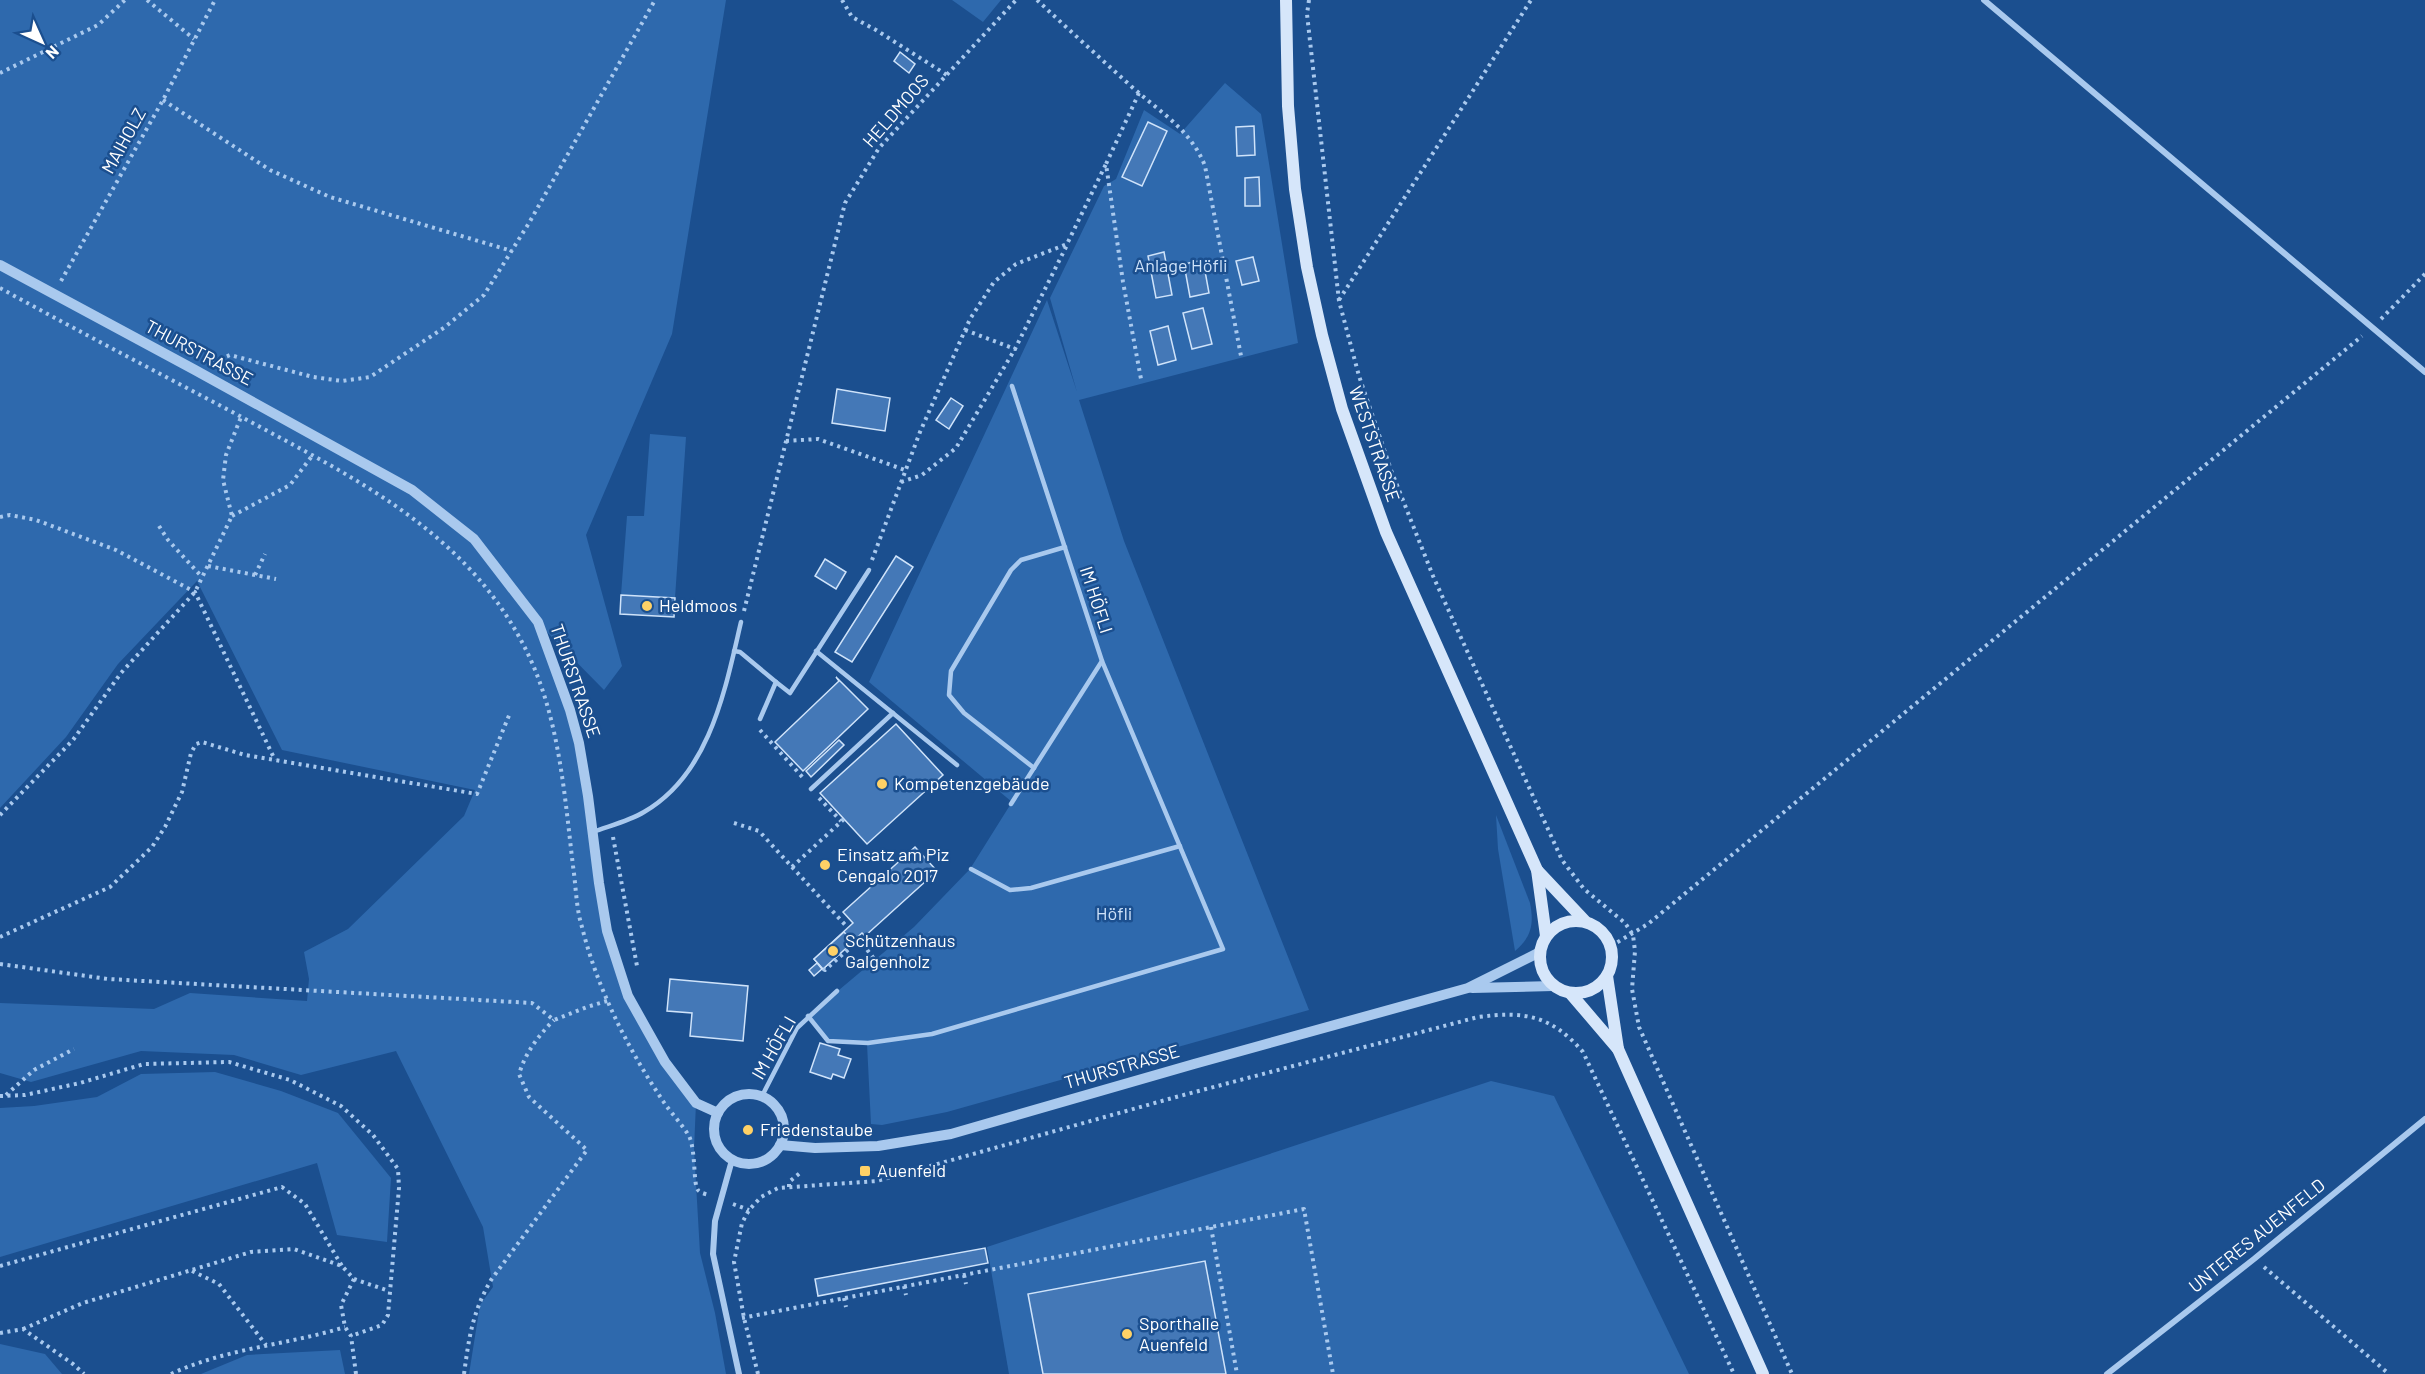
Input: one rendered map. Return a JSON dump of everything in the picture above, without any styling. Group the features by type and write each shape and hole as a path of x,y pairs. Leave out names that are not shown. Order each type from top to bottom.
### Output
{"main road":[{"name":"WESTSTRASSE","path":"1286,0 1288,106 1295,189 1309,278 1322,335 1342,409 1386,532 1537,870 1546,936 1540,952"},
{"name":"WESTSTRASSE","path":"1537,870 1585,921"},
{"path":"1546,936 1566,921 1585,921 1600,930 1611,946 1612,965 1607,976 1592,990 1571,994"},
{"path":"1540,952 1541,970 1553,986 1571,994 1618,1049"},
{"path":"1607,976 1618,1049 1764,1374"}],"street":[{"path":"1984,0 2425,372"},
{"name":"THURSTRASSE","path":"0,265 195,369 412,490 474,539 537,622 570,710 579,743 608,931 628,996 665,1062 696,1103 718,1113"},
{"name":"THURSTRASSE","path":"780,1146 815,1148 878,1146 951,1134 1468,988 1540,952"},
{"name":"THURSTRASSE","path":"1468,988 1553,986"},
{"path":"742,1094 762,1096 778,1108 782,1117 784,1126 780,1146 774,1154 754,1164 743,1164 732,1160 717,1145 714,1134 718,1113 724,1104 742,1094"},
{"name":"UNTERES AUENFELD","path":"2107,1374 2425,1119"},
{"path":"732,1160 716,1221 713,1254 740,1374"}],"lane":[{"name":"IM HÖFLI","path":"1011,804 1102,661 1012,386"},
{"path":"1034,768 964,713 949,695 951,671 1011,570 1021,560 1065,547"},
{"path":"734,651 740,652 790,693 868,570"},
{"path":"593,832 643,813 669,794 689,770 717,716 741,622"},
{"path":"816,651 957,765"},
{"path":"808,1016 815,1028 828,1041 868,1043 932,1034 1223,949 1102,661"},
{"path":"760,719 776,682"},
{"path":"811,789 893,714"},
{"path":"970,869 1010,890 1031,888 1180,846"},
{"name":"IM HÖFLI","path":"762,1096 796,1028 837,991"}],"path":[{"path":"0,73 98,25 125,0"},
{"path":"147,0 194,39"},
{"name":"MAIHOLZ","path":"54,294 163,100 215,0"},
{"path":"195,369 230,355 313,377 342,381 370,377 445,327 484,295 512,251 655,0"},
{"path":"842,0 852,17 946,75"},
{"name":"HELDMOOS","path":"741,622 845,203 879,148 1016,0"},
{"path":"1037,0 1139,93 1182,128 1199,150 1205,166 1241,356"},
{"path":"1309,0 1307,14 1339,301 1359,376 1392,470 1433,576 1557,849 1584,889 1625,923 1633,935 1635,951 1632,989 1639,1027 1792,1374"},
{"path":"1339,301 1531,0"},
{"path":"901,482 922,475 956,448 1015,349 1139,93"},
{"path":"163,100 270,170 330,197 512,251"},
{"path":"1106,164 1123,282 1141,379"},
{"path":"868,570 920,432 965,330 994,282 1016,264 1067,244"},
{"path":"1611,946 1633,935 2373,327 2425,274"},
{"path":"0,288 241,417 394,503 460,559 491,593 514,626 533,667 553,727 581,926 607,1001 658,1094 688,1134 694,1149 695,1185 700,1192"},
{"path":"965,330 1015,349"},
{"path":"232,516 223,480 226,455 241,417"},
{"path":"786,441 818,440 905,470"},
{"path":"0,814 73,740 122,673 195,592 232,516 290,485 312,456"},
{"path":"0,517 10,515 36,520 116,550 195,592 275,760"},
{"path":"159,526 168,540 202,577"},
{"path":"255,575 265,554"},
{"path":"208,566 276,579"},
{"path":"0,937 110,887 152,847 165,827 182,792 191,753 196,744 209,742 245,755 477,794 510,712"},
{"path":"758,728 801,773 811,789 842,820 792,867"},
{"path":"734,823 759,831 848,928"},
{"path":"610,826 639,975"},
{"path":"823,969 825,970 858,939 875,960"},
{"path":"0,964 108,979 532,1003 554,1020"},
{"path":"464,1374 470,1325 478,1302 491,1280 587,1150 529,1097 519,1074 524,1058 540,1034 554,1020 628,996"},
{"path":"758,1374 738,1293 734,1262 742,1223 749,1210 761,1197 778,1188 877,1181 1164,1100 1478,1017 1507,1013 1529,1015 1547,1022 1573,1041 1583,1052 1734,1374"},
{"path":"1573,1041 1580,1036"},
{"path":"3,1096 34,1070 74,1049"},
{"path":"3,1096 25,1095 80,1083 144,1064 230,1062 290,1080 341,1106 373,1135 398,1169 399,1188 388,1291 388,1315 382,1325 351,1336"},
{"path":"789,1187 789,1182 800,1173"},
{"path":"0,1266 282,1187 305,1204 342,1266 354,1279 388,1291"},
{"path":"727,1322 1304,1209 1333,1374"},
{"path":"1211,1227 1237,1374"},
{"path":"0,1333 22,1329 82,1304 251,1252 294,1250 342,1266"},
{"path":"2254,1258 2389,1374"},
{"path":"191,1270 219,1284 266,1345"},
{"path":"964,1275 966,1284"},
{"path":"354,1279 341,1305 345,1327 351,1336 356,1374"},
{"path":"904,1287 906,1295"},
{"path":"844,1298 846,1307"},
{"path":"171,1374 194,1363 345,1327"},
{"path":"22,1329 74,1364 84,1374"}],"green space":[{"path":"0,0 726,0 672,334 586,535 622,666 604,690 539,624 570,709 607,931 628,996 696,1103 694,1149 700,1253 715,1313 726,1374 469,1374 480,1305 493,1287 483,1227 396,1051 301,1075 234,1055 141,1051 31,1082 0,1073 0,1003 154,1009 190,993 307,1001 309,979 304,952 348,929 464,816 475,790 282,750 197,581 118,664 66,737 0,808"},
{"path":"952,0 1001,0 983,22"},
{"name":"Höfli","path":"1225,83 1261,114 1298,343 1079,400 1124,541 1309,1010 947,1112 882,1125 871,1124 867,1044 828,1041 808,1016 914,927 970,869 1012,802 869,682 1047,300 1077,392 1050,298 1104,186 1116,179 1144,110 1180,134"},
{"path":"650,434 686,437 675,598 621,595 627,516 644,516"},
{"path":"1496,815 1531,910 1528,935 1515,951 1498,849"},
{"path":"215,1072 281,1091 338,1113 391,1178 387,1242 337,1235 317,1163 0,1257 0,1108 34,1106 97,1097 141,1074"},
{"path":"1491,1081 1554,1096 1689,1374 1009,1374 987,1247"},
{"path":"0,1344 45,1354 62,1374 0,1374"},
{"path":"340,1350 345,1374 201,1374 247,1355"}],"building":[{"path":"900,52 915,64 909,73 894,61"},
{"path":"1148,122 1167,131 1142,186 1122,177"},
{"path":"1254,126 1255,155 1237,156 1236,127"},
{"path":"1259,177 1260,206 1245,206 1245,178"},
{"path":"1164,252 1172,295 1156,298 1148,256"},
{"path":"1253,257 1259,281 1242,285 1236,261"},
{"path":"1203,260 1209,293 1190,297 1184,264"},
{"path":"1203,308 1212,344 1192,349 1183,313"},
{"path":"1168,326 1176,360 1158,365 1150,331"},
{"path":"837,389 890,398 885,431 832,423"},
{"path":"951,398 963,406 949,429 936,420"},
{"path":"896,556 913,567 852,662 835,652"},
{"path":"825,559 846,572 836,589 815,576"},
{"name":"Heldmoos","path":"621,595 675,598 674,617 620,614"},
{"path":"836,677 868,709 803,771 775,742 839,681"},
{"name":"Kompetenzgebäude","path":"896,724 943,775 867,844 820,793"},
{"path":"839,740 844,745 811,777 806,771"},
{"path":"915,847 937,871 865,936 862,933 823,969 814,959 853,923 843,912"},
{"name":"Schützenhaus Galgenholz","path":"844,932 853,942 823,969 814,959"},
{"path":"817,963 822,969 814,976 809,970"},
{"path":"670,979 748,986 743,1041 690,1036 692,1013 667,1011"},
{"path":"820,1043 840,1049 838,1055 851,1059 844,1078 833,1074 831,1079 810,1072"},
{"path":"985,1248 988,1263 818,1296 815,1279"},
{"name":"Sporthalle Auenfeld","path":"1205,1261 1226,1374 1043,1374 1028,1294"}],"place":[{"name":"Heldmoos","path":"647,606"},
{"name":"Kompetenzgebäude","path":"882,784"},
{"name":"Einsatz am Piz Cengalo 2017","path":"825,865"},
{"name":"Schützenhaus Galgenholz","path":"833,951"},
{"name":"Friedenstaube","path":"748,1130"},
{"name":"Auenfeld","path":"865,1171"},
{"name":"Sporthalle Auenfeld","path":"1127,1334"}],"park label":[{"name":"Anlage Höfli","path":"1181,266"}]}
